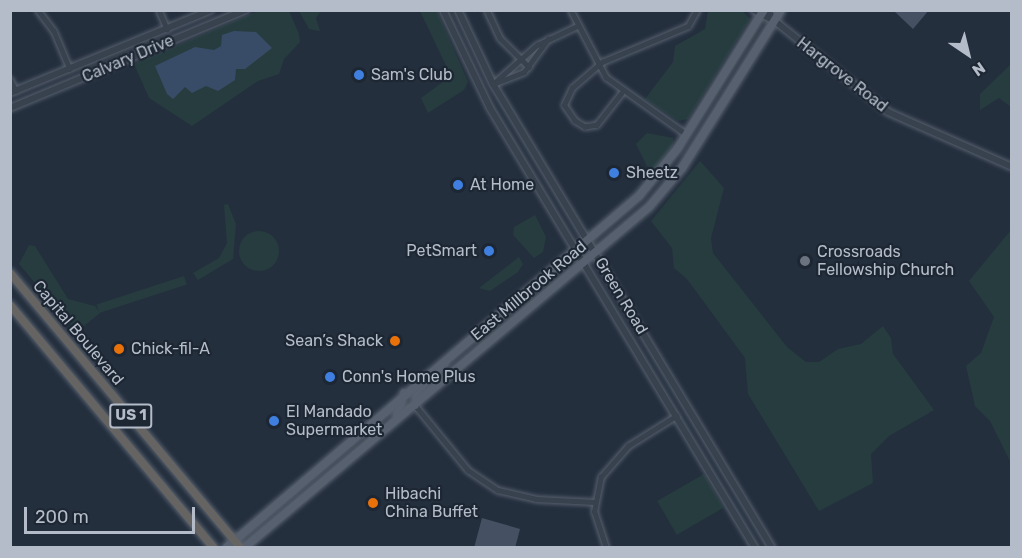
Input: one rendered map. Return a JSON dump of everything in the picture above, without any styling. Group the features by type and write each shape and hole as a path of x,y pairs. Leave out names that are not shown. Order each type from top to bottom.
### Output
{"highway":[{"name":"Capital Boulevard","path":"10,273 242,548"},
{"name":"Capital Boulevard","path":"10,305 214,548"}],"main road":[{"name":"East Millbrook Road","path":"242,548 595,254 670,184 781,10"},
{"name":"East Millbrook Road","path":"226,548 404,393 587,241 647,188 686,134 762,12"},
{"path":"414,405 417,390 450,354"},
{"path":"393,423 404,393"}],"street":[{"path":"38,10 54,31 70,69"},
{"path":"159,10 167,29"},
{"name":"Calvary Drive","path":"13,92 211,10"},
{"name":"Calvary Drive","path":"10,108 246,10"},
{"name":"Green Road","path":"443,10 480,90 543,190 755,548"},
{"name":"Green Road","path":"458,10 493,84 772,548"},
{"path":"487,10 500,38 529,67"},
{"path":"571,10 598,65 622,93 686,134"},
{"path":"622,93 597,125 585,127 574,121 564,105 572,88 598,65 688,26 697,10"},
{"name":"Hargrove Road","path":"762,12 888,112 1011,167"},
{"path":"493,84 550,37 577,26"},
{"path":"480,90 518,77 529,67 550,37"},
{"path":"116,50 122,62"},
{"path":"10,79 13,92 22,103"},
{"path":"543,190 553,184"},
{"path":"414,405 468,470 498,490 536,499 595,502"},
{"path":"606,548 596,525 595,502 610,462 688,408"},
{"path":"748,536 760,528"}],"green space":[{"path":"258,11 289,11 299,34 300,42 284,59 279,74 258,81 192,126 149,98 134,64"},
{"path":"299,11 321,11 316,18 320,31 309,29"},
{"path":"420,11 437,11 468,82 464,90 428,113 421,98 451,76"},
{"path":"708,11 743,11 750,19 688,119 678,121 645,99 673,62 675,46 705,29"},
{"path":"1011,64 1011,107 999,98 980,110 980,94"},
{"path":"647,133 673,138 673,145 651,174 636,144"},
{"path":"700,161 724,188 711,238 713,253 787,347 806,362 819,362 838,349 861,344 883,326 891,338 893,354 934,410 889,436 871,454 873,483 819,511 748,394 745,358 687,279 674,268 672,248 651,221"},
{"path":"228,204 236,224 233,259 198,280 193,273 219,258 227,243 224,205"},
{"path":"535,215 546,237 543,252 534,258 513,235 514,227"},
{"path":"1011,230 1011,463 990,421 975,406 966,366 981,353 994,317 969,281"},
{"path":"259,231 267,232 273,237 278,243 278,259 273,265 267,270 259,271 251,270 245,265 240,259 239,251 240,243 245,237 251,232"},
{"path":"29,245 35,246 68,299 95,306 100,313 84,326 72,327 19,264"},
{"path":"519,257 523,264 518,272 490,291 479,288"},
{"path":"184,276 187,285 99,313 97,304"},
{"path":"704,474 724,508 677,535 657,501"}],"water":[{"path":"234,31 256,32 272,48 245,69 236,69 235,80 218,91 206,86 192,93 185,87 173,99 167,94 155,66 195,47 214,50 221,46 222,35"}],"building":[{"path":"893,10 929,10 913,29"},
{"path":"482,518 520,529 515,548 474,548"}],"place":[{"name":"Sam's Club","path":"359,75"},
{"name":"Sheetz","path":"614,173"},
{"name":"At Home","path":"458,185"},
{"name":"PetSmart","path":"489,251"},
{"name":"Crossroads Fellowship Church","path":"805,261"},
{"name":"Sean’s Shack","path":"395,341"},
{"name":"Chick-fil-A","path":"119,349"},
{"name":"Conn's Home Plus","path":"330,377"},
{"name":"El Mandado Supermarket","path":"274,421"},
{"name":"Hibachi China Buffet","path":"373,503"}]}
